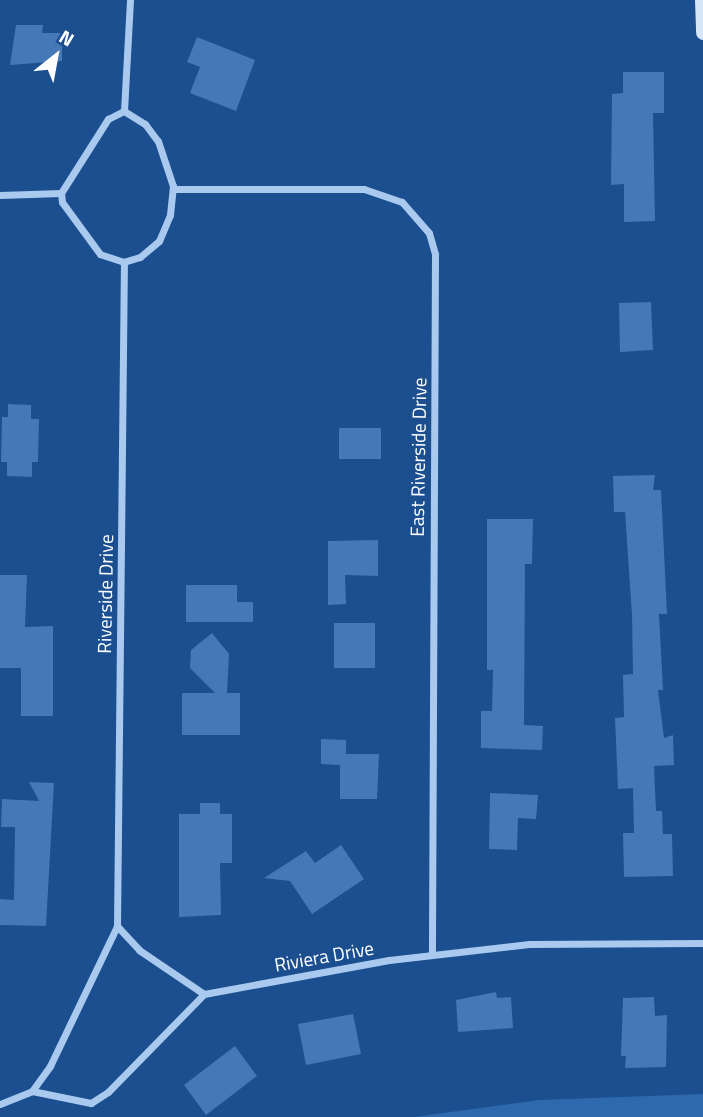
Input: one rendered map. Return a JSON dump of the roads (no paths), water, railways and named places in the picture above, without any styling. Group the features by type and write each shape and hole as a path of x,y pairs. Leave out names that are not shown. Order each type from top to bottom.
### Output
{"street":[{"path":"124,111 130,0"},
{"path":"702,0 703,33"},
{"path":"61,193 72,218 100,254 124,262 141,257 159,241 170,215 173,189 171,169 158,141 145,124 124,111"},
{"path":"61,193 107,119 124,111"},
{"name":"East Riverside Drive","path":"173,189 373,191 402,202 429,233 435,254 432,954"},
{"path":"0,195 61,193"},
{"name":"Riverside Drive","path":"32,1091 50,1066 117,926 124,262"},
{"path":"0,1104 32,1091 91,1103 108,1092 204,994 139,950 117,926"},
{"name":"Riviera Drive","path":"204,994 432,954 586,941 703,943"}]}
